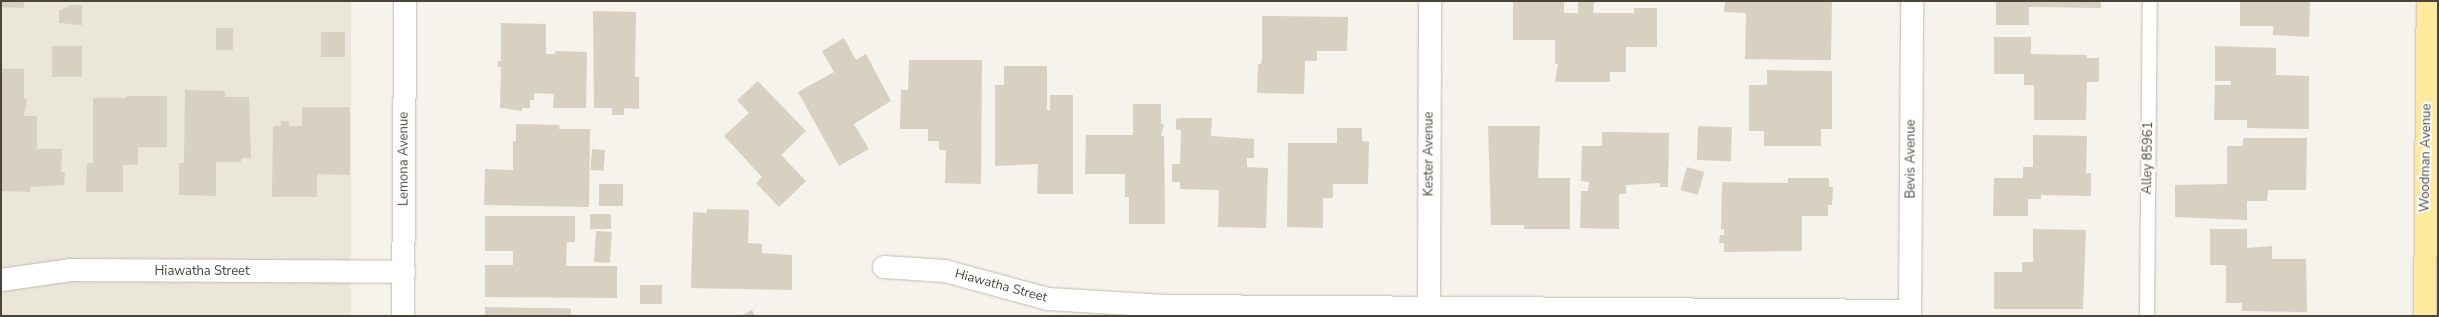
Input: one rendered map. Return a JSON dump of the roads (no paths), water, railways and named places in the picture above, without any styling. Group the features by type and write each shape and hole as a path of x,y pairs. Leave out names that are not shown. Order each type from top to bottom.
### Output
{"main road":[{"name":"Woodman Avenue","path":"2425,316 2428,1"}],"street":[{"name":"Lemona Avenue","path":"403,316 405,1"},
{"name":"Kester Avenue","path":"1429,308 1430,1"},
{"name":"Bevis Avenue","path":"1910,314 1912,1"},
{"name":"Hiawatha Street","path":"884,267 945,271 1048,308 1165,306 1910,314"},
{"name":"Hiawatha Street","path":"1,280 70,270 404,272"}],"lane":[{"name":"Alley 85961","path":"2147,316 2150,1"}]}
